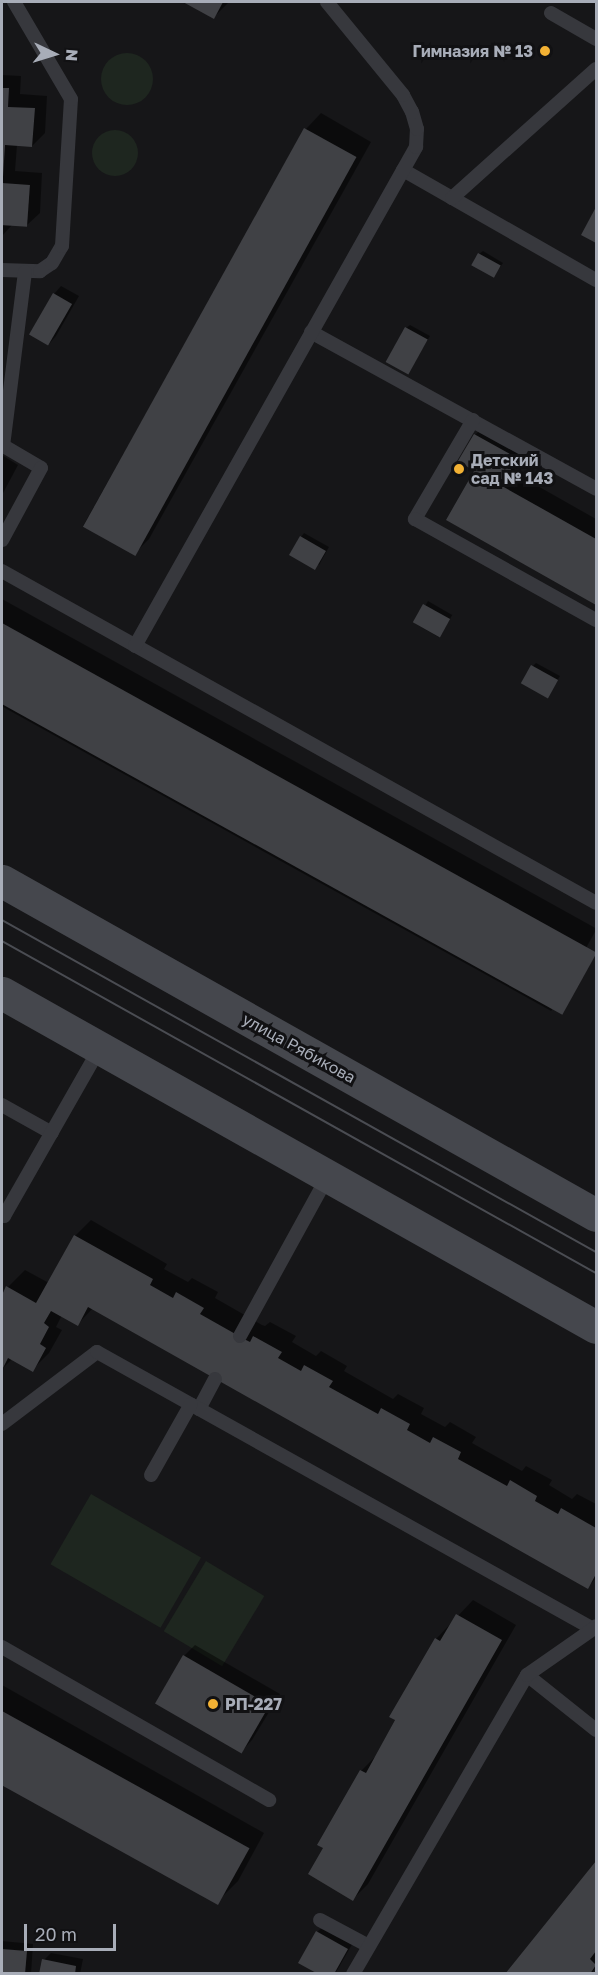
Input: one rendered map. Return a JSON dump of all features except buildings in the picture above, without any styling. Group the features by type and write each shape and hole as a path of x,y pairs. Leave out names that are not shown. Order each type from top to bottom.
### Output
{"main road":[{"name":"улица Рябикова","path":"2,880 597,1215"},
{"path":"2,993 597,1327"}],"lane":[{"path":"2,270 40,271 52,263 62,246 71,99 14,2"},
{"path":"135,646 416,147 417,129 403,94 367,47 327,2"},
{"path":"551,13 597,39"},
{"path":"452,198 597,69"},
{"path":"403,170 597,280"},
{"path":"2,540 41,468 2,446 25,272"},
{"path":"311,332 597,489"},
{"path":"473,420 415,519 597,620"},
{"path":"2,571 597,903"},
{"path":"2,1218 100,1048"},
{"path":"2,1105 52,1133"},
{"path":"240,1336 328,1176"},
{"path":"2,1424 97,1352 595,1628 528,1675 353,1974"},
{"path":"151,1475 215,1379"},
{"path":"2,1647 269,1800"},
{"path":"528,1675 597,1730"},
{"path":"320,1920 369,1946"}],"shaded area":[{"path":"122,53 132,53 146,60 153,79 146,98 132,105 122,105 112,101 105,94 101,84 101,74 105,64 112,57"},
{"path":"115,130 131,137 138,153 131,169 115,176 99,169 92,153 99,137"},
{"path":"91,1494 201,1558 160,1628 50,1564"},
{"path":"206,1561 264,1596 222,1666 164,1631"}],"tram line":[{"path":"2,920 596,1252"},
{"path":"2,941 596,1273"}],"place":[{"name":"Гимназия № 13","path":"545,51"},
{"name":"Детский сад № 143","path":"459,469"},
{"name":"РП-227","path":"213,1704"}]}
